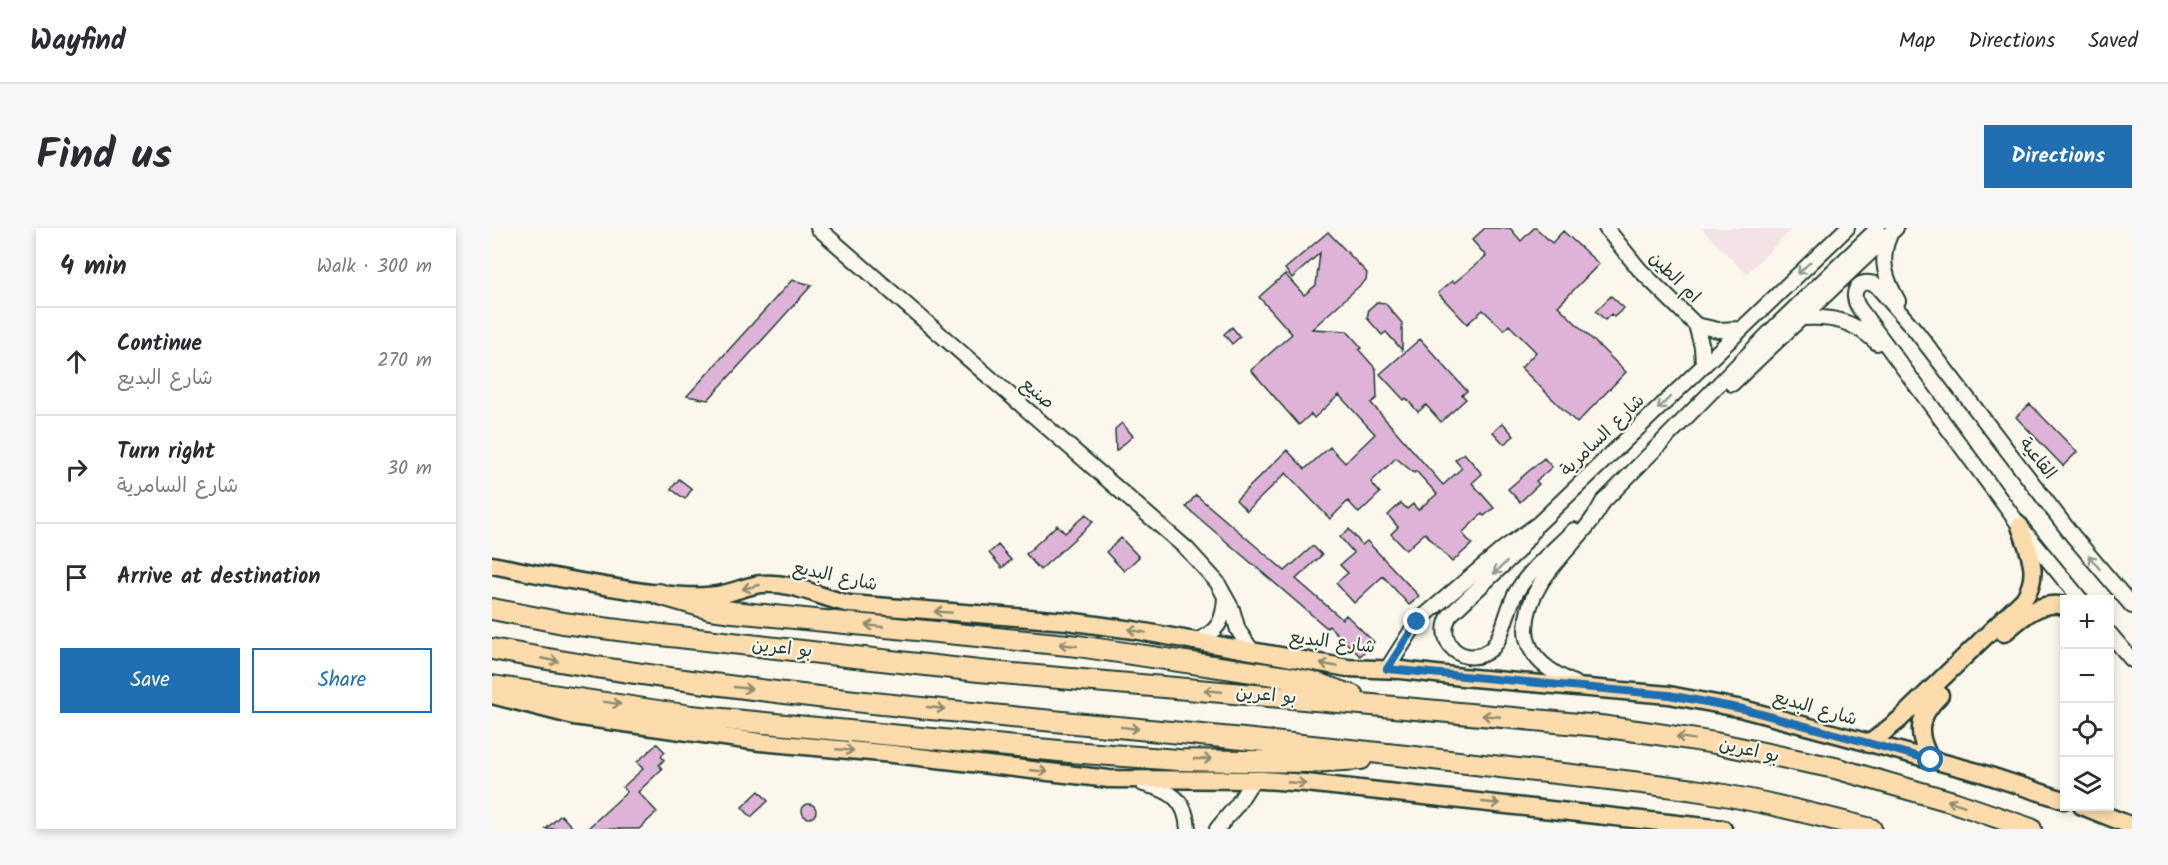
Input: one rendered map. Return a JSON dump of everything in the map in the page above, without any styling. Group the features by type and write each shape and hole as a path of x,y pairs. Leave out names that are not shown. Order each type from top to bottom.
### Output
{"highway":[{"path":"658,594 710,609 1078,646 1293,678 1320,684 1372,705"},
{"name":"بو اعرين","path":"492,609 626,632 979,671 1600,726 1715,743 1835,768 2031,829"},
{"path":"492,650 711,684 1387,753 1701,791 1814,814 1871,829"},
{"path":"492,686 692,716 1070,752 1178,760 1309,762 1360,759 1387,753"}],"main road":[{"path":"1869,744 1899,720 2024,599 2031,588 2034,576 2020,526"},
{"path":"492,565 658,594"},
{"name":"شارع البديع","path":"658,594 714,595 762,584 773,584 809,591 850,604 1067,621 1133,630 1348,668 1387,669 1669,695 1743,709 1981,773 2060,799"},
{"path":"1931,760 1922,745 1924,712 2019,620 2039,607 2060,606"},
{"path":"492,695 557,712 638,726 760,742 1124,779 1253,780 1318,785 1719,829"},
{"path":"2093,811 2132,825"}],"street":[{"name":"صنيع","path":"818,228 1187,549 1208,570 1225,594 1239,630 1252,651"},
{"name":"ام الطين","path":"1605,228 1639,269 1696,325 1702,347 1702,365"},
{"name":"شارع السامرية","path":"1387,669 1417,622 1503,549 1538,524 1847,228"},
{"path":"1644,462 1670,446 1758,358 1803,318 1888,230"},
{"path":"1538,524 1517,552 1448,619 1445,630 1446,639 1459,654 1476,656 1492,648 1499,639 1511,602 1524,581 1539,564 1644,462 1777,325 1888,230"},
{"name":"القاعية","path":"1888,230 1884,254 1888,282 1916,331"},
{"name":"القاعية","path":"2076,595 2020,526 1904,370 1856,303 1854,293 1856,288 1865,282 1875,284 1916,331 2073,536 2132,606"},
{"name":"القاعية","path":"1803,318 1828,317 1850,323 1869,335 1904,370"},
{"name":"ام الطين","path":"1696,325 1718,330 1740,329"},
{"path":"1580,687 1546,668 1536,657 1526,634 1526,623 1528,610 1539,585 1597,515 1603,502"},
{"path":"1194,642 1210,633 1222,620 1225,594"},
{"path":"2114,640 2132,660"},
{"path":"1124,779 1161,788 1171,793 1181,804 1188,829"},
{"path":"1217,829 1238,805 1253,780"}],"shaded area":[{"path":"1701,228 1793,228 1746,274"}],"building":[{"path":"1485,228 1510,228 1521,241 1536,228 1552,243 1563,231 1599,264 1558,306 1626,372 1577,423 1521,368 1536,352 1509,325 1504,330 1483,310 1467,324 1438,293 1452,281 1454,283 1486,256 1472,240"},
{"path":"1328,232 1367,273 1366,280 1312,329 1347,331 1362,348 1359,350 1376,369 1377,398 1371,403 1443,485 1462,468 1455,460 1464,453 1482,474 1472,483 1494,508 1484,516 1482,514 1462,533 1472,544 1452,562 1425,533 1406,550 1391,534 1398,527 1388,515 1401,503 1407,509 1413,504 1418,510 1437,494 1416,471 1414,473 1396,458 1371,482 1380,493 1359,513 1348,501 1330,519 1286,473 1247,511 1236,500 1287,450 1305,469 1330,447 1345,463 1375,434 1339,395 1314,418 1311,414 1299,425 1251,370 1292,334 1259,297 1285,274 1304,295 1316,285 1320,253 1292,278 1285,269"},
{"path":"792,280 812,285 708,400 687,396"},
{"path":"1611,296 1624,308 1614,317 1611,314 1605,320 1596,311"},
{"path":"1377,302 1385,303 1402,323 1402,350 1386,332 1382,335 1367,318 1369,309"},
{"path":"1232,327 1240,337 1232,344 1224,334"},
{"path":"1420,339 1467,391 1462,395 1466,399 1441,422 1426,405 1418,412 1380,374"},
{"path":"2030,404 2077,452 2063,466 2016,417"},
{"path":"1122,423 1133,436 1116,451 1115,429"},
{"path":"1503,423 1514,436 1504,444 1493,432"},
{"path":"1544,458 1552,467 1536,481 1539,484 1520,502 1508,489"},
{"path":"679,479 692,489 685,499 671,489"},
{"path":"1196,495 1285,571 1313,546 1322,555 1296,579 1342,619 1346,615 1374,642 1360,656 1329,626 1327,628 1186,507"},
{"path":"1086,514 1093,522 1040,570 1026,554 1057,525 1065,533"},
{"path":"1349,529 1362,545 1367,541 1419,596 1409,605 1383,576 1354,603 1336,583 1348,573 1340,565 1354,553 1340,537"},
{"path":"1121,538 1139,557 1124,571 1106,552"},
{"path":"998,545 1011,560 1002,568 989,553"},
{"path":"657,744 665,752 661,756 664,760 659,765 662,769 638,792 657,812 639,829 587,829 627,792 623,787 643,769 637,762"},
{"path":"759,791 768,801 751,817 742,807"},
{"path":"809,804 814,806 816,811 814,816 809,818 804,816 802,811 804,806"},
{"path":"561,815 574,829 546,829"}],"route":[{"path":"1417,622 1387,669 1669,695 1743,709 1931,760"}]}
